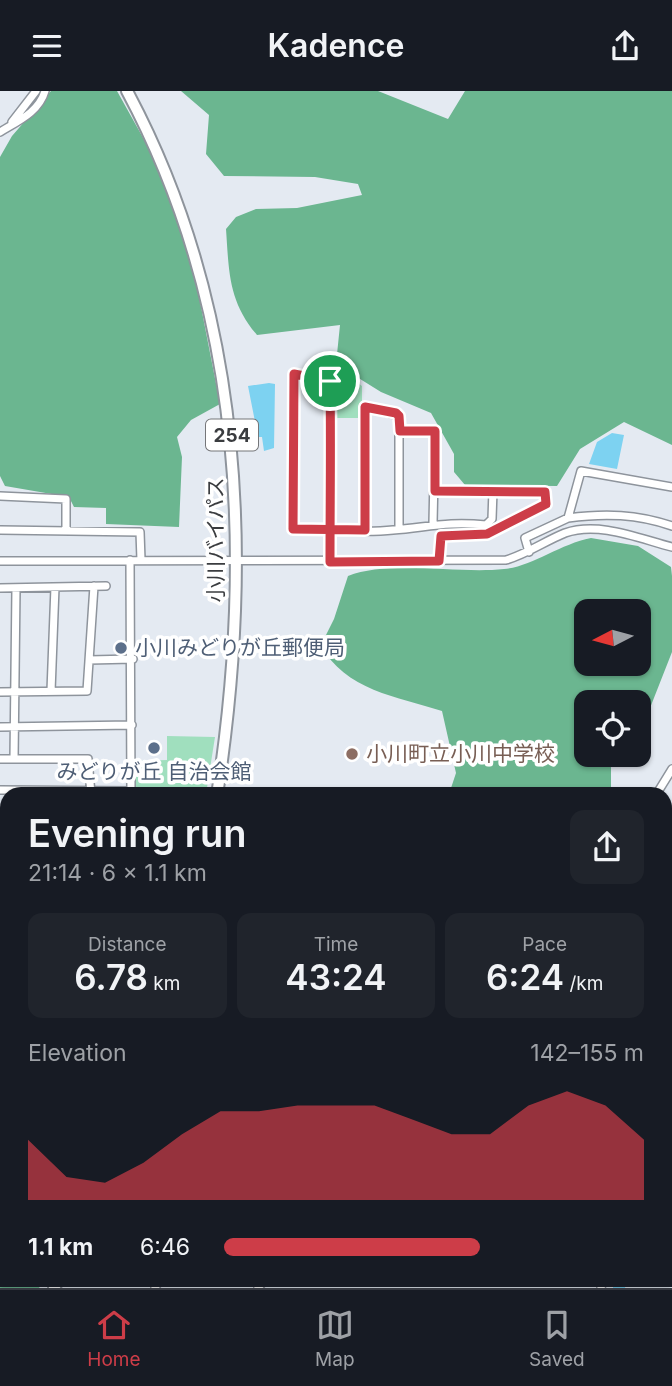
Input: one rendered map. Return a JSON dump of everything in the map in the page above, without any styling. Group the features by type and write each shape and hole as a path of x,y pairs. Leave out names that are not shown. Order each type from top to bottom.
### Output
{"highway":[{"name":"小川バイパス","path":"127,91 161,162 181,215 218,347 232,429 237,560 233,653 218,787"}],"street":[{"path":"4,130 36,91"},
{"path":"4,130 30,114 43,99 45,91"},
{"path":"330,562 330,529 330,381 294,374 293,529 330,529 365,530 399,529 433,523 486,525 492,519 493,491"},
{"path":"365,530 365,407 396,413 399,416 399,529"},
{"path":"400,431 435,431 433,523"},
{"path":"568,518 581,471 672,487"},
{"path":"435,491 545,492 546,504 487,534 441,536 439,561"},
{"path":"0,496 66,499 66,531"},
{"path":"529,552 525,538 568,518 616,514 656,520 672,526"},
{"path":"0,530 140,532 141,560"},
{"path":"0,561 506,560 529,552 568,532 587,530 611,531 672,547"},
{"path":"130,561 133,659 131,787"},
{"path":"0,692 87,691 94,586"},
{"path":"0,588 106,586"},
{"path":"51,691 55,587"},
{"path":"14,759 16,588"},
{"path":"89,660 133,659"},
{"path":"0,727 132,726"},
{"path":"0,759 88,759 90,787"},
{"path":"660,787 672,769"}],"green space":[{"path":"51,91 117,91 161,170 194,271 220,404 191,420 177,437 182,457 179,527 106,524 106,508 74,507 69,497 5,486 0,476 0,157 12,136"},
{"path":"181,91 378,91 448,119 465,91 672,91 672,445 624,422 580,449 557,486 465,485 454,472 454,454 431,413 381,392 336,364 340,325 257,335 235,298 229,272 226,229 236,217 256,209 297,208 362,195 358,184 315,177 224,176 206,154 209,115"},
{"path":"341,371 362,386 362,418 333,418 333,372"},
{"path":"591,538 638,546 671,567 672,652 651,705 651,690 574,690 574,767 611,767 611,787 451,787 456,773 442,711 390,696 358,682 331,660 321,645 334,619 348,576 383,569 486,570 525,564"},
{"path":"167,736 215,737 207,787 135,787 135,761 167,760"},
{"path":"0,1287 40,1287 39,1288"}],"water":[{"path":"275,384 274,448 264,451 262,437 258,437 248,386"},
{"path":"612,433 624,435 617,469 589,464 597,442"}],"place":[{"name":"小川みどりが丘郵便局","path":"121,648"},
{"name":"みどりが丘 自治会館","path":"154,748"},
{"name":"小川町立小川中学校","path":"352,754"}],"route":[{"path":"330,381 294,374 293,529 330,529 365,530 365,407 396,413 399,416 400,431 435,431 435,491 545,492 546,504 487,534 441,536 438,540 439,561 330,562 330,529 331,419 330,381"}]}
